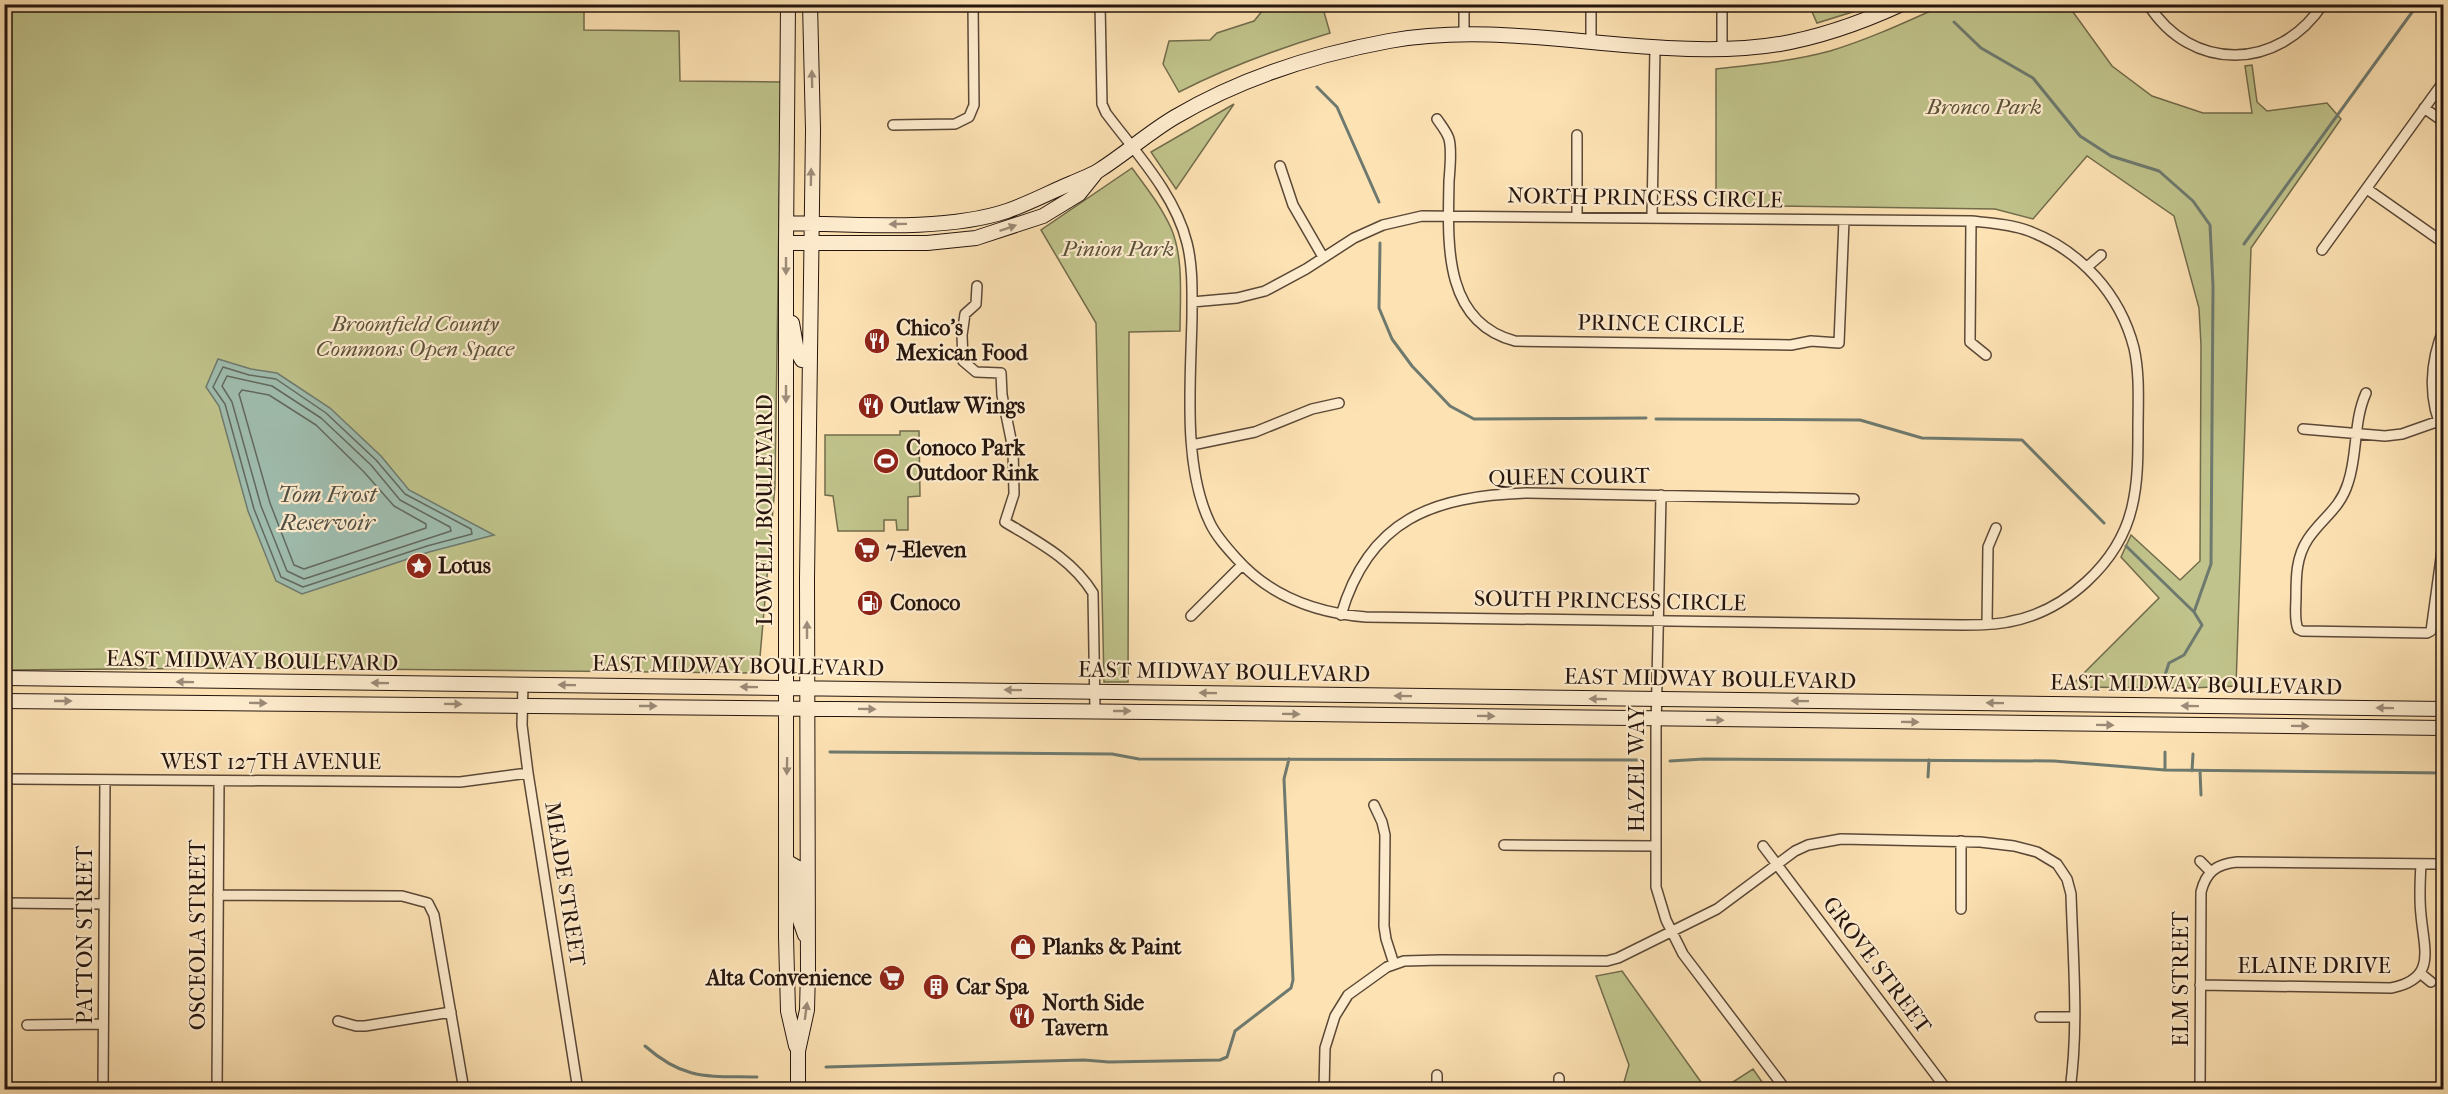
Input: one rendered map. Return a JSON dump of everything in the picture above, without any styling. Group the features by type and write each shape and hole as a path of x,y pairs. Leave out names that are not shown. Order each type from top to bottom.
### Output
{"main road":[{"name":"LOWELL BOULEVARD","path":"789,4 786,223 788,708 786,861 788,1011 798,1051"},
{"name":"LOWELL BOULEVARD","path":"798,1089 798,1051 807,1010 808,942 809,361 813,130 810,4"},
{"path":"786,223 925,223 983,217 1031,202 1096,172 1175,117 1257,76 1305,60 1393,40 1464,35 1655,48 1722,49 1780,44 1816,36 1902,4"},
{"path":"786,243 927,243 976,238 1043,216 1079,194 1096,172"},
{"path":"786,289 797,351 802,360 809,361"},
{"name":"EAST MIDWAY BOULEVARD","path":"4,678 2444,709"},
{"name":"EAST MIDWAY BOULEVARD","path":"4,701 1095,711 2444,728"},
{"path":"786,861 798,868 798,915 808,942"}],"street":[{"path":"893,125 955,124 969,117 974,105 974,4"},
{"name":"SOUTH PRINCESS CIRCLE","path":"1100,4 1102,104 1173,206 1182,228 1191,270 1193,466 1203,506 1211,525 1242,565 1269,588 1319,610 1341,615 1987,624 2008,622 2040,612 2080,588 2111,553 2123,534 2132,510 2137,475 2138,379 2134,350 2118,308 2106,287 2087,267"},
{"path":"1464,4 1464,35"},
{"path":"1591,4 1591,42"},
{"path":"1722,4 1722,49"},
{"path":"2148,4 2170,31 2185,42 2205,51 2233,55 2263,52 2284,43 2302,30 2323,4"},
{"path":"1652,217 1655,48"},
{"path":"2322,250 2444,81"},
{"path":"2424,108 2444,122"},
{"path":"1437,118 1449,139 1449,215"},
{"path":"1577,135 1577,216"},
{"path":"1280,166 1293,205 1323,257"},
{"path":"2367,189 2444,243"},
{"name":"PRINCE CIRCLE","path":"1449,215 1451,263 1456,284 1473,317 1491,333 1502,338 1515,341 1552,342 1791,345 1815,341 1839,343 1844,220"},
{"name":"NORTH PRINCESS CIRCLE","path":"1192,302 1237,298 1265,291 1306,269 1354,238 1383,225 1422,216 1971,221 2027,230 2049,240 2087,267"},
{"path":"1971,221 1970,342 1986,356"},
{"path":"2087,267 2101,255"},
{"path":"977,286 976,304 965,314 962,335 963,361 976,372 1001,373 1002,395 1013,449 1014,476 1014,494 1005,522 1068,562 1093,593 1095,711"},
{"path":"2444,328 2434,357 2432,376 2435,407 2444,433"},
{"path":"2366,393 2358,411 2347,487 2337,507 2308,538 2299,560 2296,578 2298,629 2302,631 2427,633 2431,631 2444,536"},
{"path":"1192,445 1255,432 1312,409 1339,403"},
{"path":"2303,429 2393,436 2439,421"},
{"name":"QUEEN COURT","path":"1341,615 1358,570 1385,536 1411,518 1437,507 1492,495 1661,495 1854,499"},
{"name":"HAZEL WAY","path":"1661,495 1656,718 1656,888 1672,932 1683,954 1786,1089"},
{"path":"1987,624 1988,547 1996,528"},
{"path":"1191,616 1242,565"},
{"name":"MEADE STREET","path":"523,684 522,725 528,773 578,1089"},
{"name":"WEST 127TH AVENUE","path":"14,779 460,782 528,773"},
{"name":"PATTON STREET","path":"103,1089 105,780"},
{"name":"OSCEOLA STREET","path":"217,1089 219,781"},
{"path":"1374,805 1385,835 1384,926 1394,964"},
{"path":"1324,1088 1325,1048 1329,1032 1342,1003 1360,984 1394,964 1404,961 1449,960 1606,961 1717,909 1795,851 1830,839 1961,841 2002,845 2037,852 2046,856 2062,870 2072,894 2074,1017 2073,1070 2070,1089"},
{"path":"1961,841 1961,909"},
{"path":"1504,845 1656,846"},
{"path":"1763,846 1777,864"},
{"path":"2200,861 2210,871 2224,863 2237,861 2444,864"},
{"name":"GROVE STREET","path":"1777,864 1947,1089"},
{"name":"ELAINE DRIVE","path":"2200,985 2391,988 2409,982 2420,973 2425,963 2426,945 2420,906 2421,864"},
{"name":"ELM STREET","path":"2200,1089 2201,892 2204,880 2210,871"},
{"path":"218,895 402,896 428,903 434,915 464,1089"},
{"path":"428,903 436,896"},
{"path":"4,903 104,904"},
{"path":"2420,973 2431,982"},
{"path":"338,1021 365,1026 451,1012"},
{"path":"2040,1017 2074,1017"},
{"path":"27,1025 103,1024"},
{"path":"1437,1075 1437,1089"},
{"path":"1559,1078 1559,1089"}],"green space":[{"path":"1268,4 1322,5 1330,33 1253,59 1179,92 1163,64 1169,41 1210,40 1217,33 1254,21"},
{"name":"Bronco Park","path":"1946,4 2068,5 2112,66 2152,96 2203,113 2252,113 2245,66 2252,65 2257,102 2267,111 2327,103 2341,119 2251,248 2236,686 2070,687 2159,598 2121,557 2131,535 2180,580 2200,561 2201,345 2199,308 2174,216 2087,156 2033,219 1995,209 1716,205 1716,69 1788,60 1830,51"},
{"name":"Broomfield County Commons Open Space","path":"4,5 584,5 584,30 679,31 680,81 781,82 775,486 759,668 753,673 247,668 5,670"},
{"path":"1809,5 1859,5 1862,9 1817,23"},
{"path":"1234,104 1176,189 1151,152"},
{"name":"Pinion Park","path":"1132,168 1163,212 1175,240 1180,278 1180,331 1129,332 1128,682 1104,682 1096,323 1041,230"},
{"path":"900,431 919,431 920,496 908,497 908,530 897,530 896,520 884,520 884,531 838,531 833,496 825,495 825,435 900,435"},
{"path":"1622,971 1706,1089 1622,1089 1629,1065 1596,976"},
{"path":"1753,1069 1767,1089 1722,1089"}],"water":[{"name":"Tom Frost Reservoir","path":"218,359 251,369 277,373 330,408 381,456 409,490 494,535 429,552 302,594 276,581 248,511 219,406 206,387"}],"waterway":[{"path":"2244,244 2418,4"},
{"path":"1954,22 1981,48 2033,78 2080,136 2111,156 2159,171 2193,201 2210,225 2213,286 2211,564 2194,612"},
{"path":"1317,87 1337,107 1379,202"},
{"path":"1380,243 1379,308 1392,339 1412,366 1450,406 1474,419 1646,418"},
{"path":"1656,419 1860,420 1922,438 2022,440 2104,523"},
{"path":"2126,546 2194,612 2202,625 2184,655 2169,663 2164,678"},
{"path":"830,752 1112,754 1139,759 1642,760"},
{"path":"2165,752 2165,770"},
{"path":"2192,771 2193,754"},
{"path":"826,1067 1084,1060 1109,1062 1220,1060 1227,1057 1235,1031 1291,988 1293,980 1284,779 1289,759"},
{"path":"1670,761 1704,759 2054,761 2165,770 2444,773"},
{"path":"1928,777 1929,760"},
{"path":"2200,771 2201,795"},
{"path":"645,1046 659,1057 685,1071 711,1076 757,1077"}],"place":[{"name":"Chico's Mexican Food","path":"877,341"},
{"name":"Outlaw Wings","path":"871,406"},
{"name":"Conoco Park Outdoor Rink","path":"886,461"},
{"name":"7-Eleven","path":"867,550"},
{"name":"Lotus","path":"419,566"},
{"name":"Conoco","path":"870,603"},
{"name":"Planks & Paint","path":"1023,947"},
{"name":"Alta Convenience","path":"892,978"},
{"name":"Car Spa","path":"936,987"},
{"name":"North Side Tavern","path":"1022,1016"}]}
